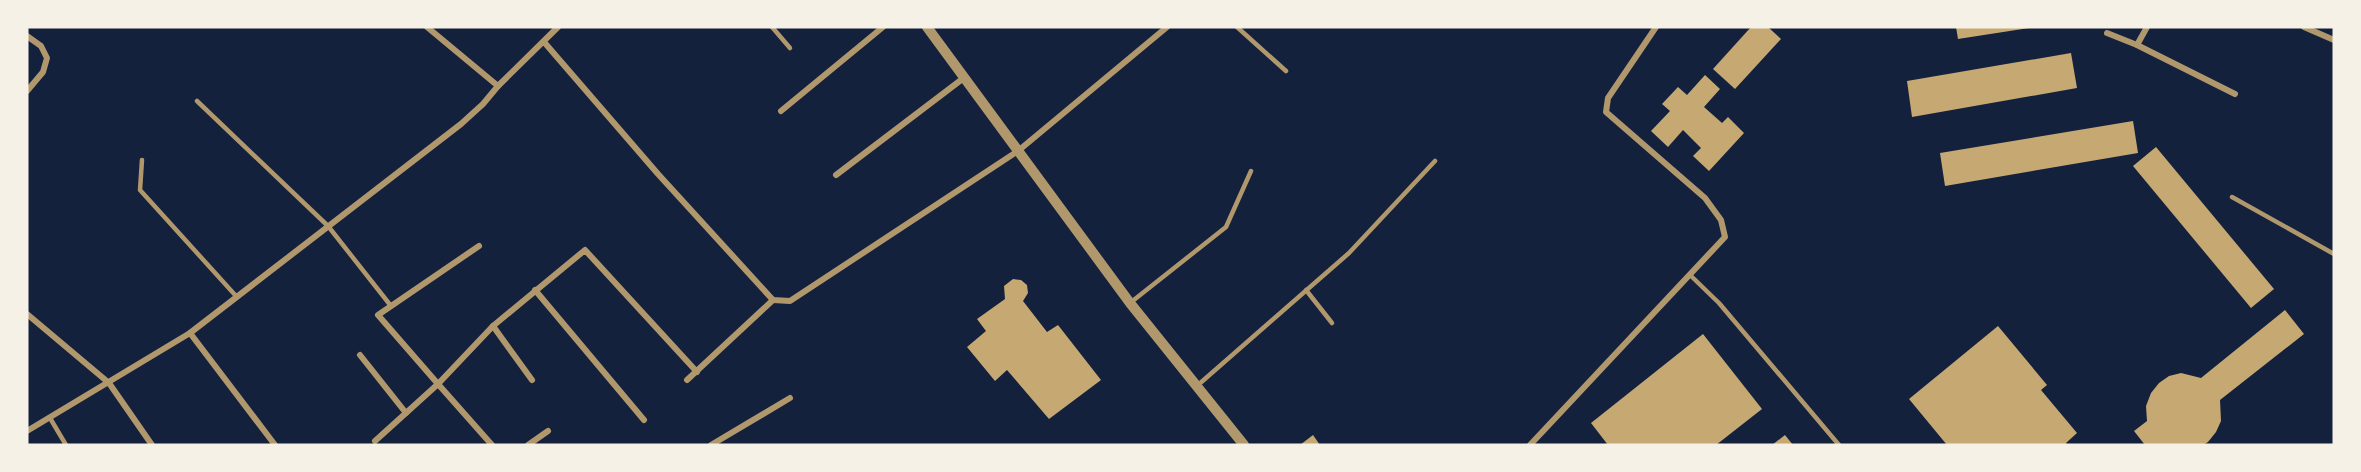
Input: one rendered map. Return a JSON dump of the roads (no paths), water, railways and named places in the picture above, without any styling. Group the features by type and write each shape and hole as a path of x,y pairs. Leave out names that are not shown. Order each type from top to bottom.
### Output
{"street":[{"path":"427,27 498,86"},
{"path":"27,431 190,333 461,124 558,27"},
{"path":"781,111 883,27"},
{"path":"927,27 966,76 1130,303 1244,445"},
{"path":"544,42 658,174 773,300 790,301 1018,151 1167,27"},
{"path":"1530,445 1725,237 1721,220 1705,198 1606,111 1608,98 1656,27"},
{"path":"2137,45 2146,27"},
{"path":"2304,27 2334,40"},
{"path":"2107,33 2137,45 2235,94"},
{"path":"27,36 41,46 47,58 43,72 27,91"},
{"path":"836,175 966,76"},
{"path":"478,246 378,315 492,445"},
{"path":"375,441 438,384 493,326 585,250 697,372"},
{"path":"535,290 644,420"},
{"path":"687,380 773,300"},
{"path":"27,314 110,383 152,445"},
{"path":"493,326 532,380"},
{"path":"190,333 275,445"},
{"path":"360,355 406,413"},
{"path":"711,445 790,398"},
{"path":"528,445 548,431"}],"lane":[{"path":"772,27 789,48"},
{"path":"1237,27 1286,71"},
{"path":"197,101 328,226 391,306"},
{"path":"142,160 140,190 236,296"},
{"path":"1196,387 1349,253 1435,161"},
{"path":"1130,303 1226,227 1251,171"},
{"path":"2232,197 2334,254"},
{"path":"1690,274 1719,303 1839,445"},
{"path":"1306,290 1332,323"},
{"path":"50,418 66,445"}]}
